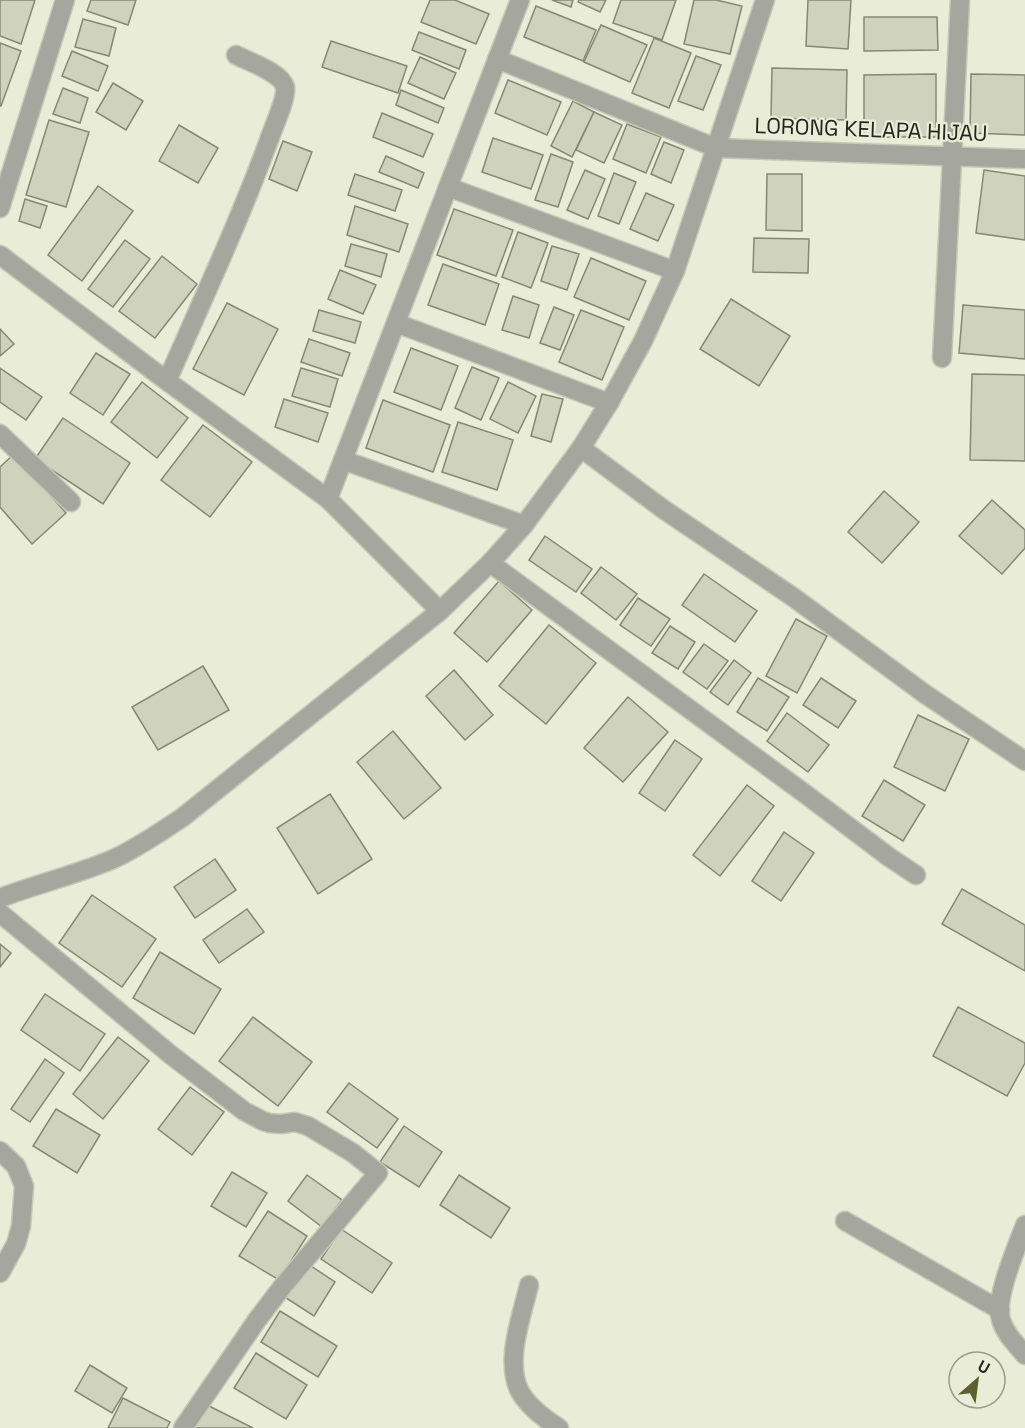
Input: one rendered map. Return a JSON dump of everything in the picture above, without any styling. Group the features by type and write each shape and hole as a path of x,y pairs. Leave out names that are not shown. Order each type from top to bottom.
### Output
{"street":[{"path":"0,208 65,0"},
{"path":"328,499 520,0"},
{"path":"0,898 111,860 139,846 183,818 440,611 490,563 524,525 580,448 609,403 643,341 675,271 765,0"},
{"path":"942,358 960,0"},
{"path":"167,381 251,189 284,99 285,91 281,80 270,71 236,56"},
{"path":"497,59 716,148"},
{"name":"LORONG KELAPA HIJAU","path":"716,148 1025,159"},
{"path":"448,187 675,271"},
{"path":"0,255 328,499 440,611"},
{"path":"396,323 609,403"},
{"path":"0,434 71,502"},
{"path":"580,448 663,509 793,597 925,694 1025,761"},
{"path":"343,460 524,525"},
{"path":"490,563 916,875"},
{"path":"0,913 171,1055 244,1111 269,1123 295,1122 308,1126 346,1149 378,1173 283,1286 183,1428"},
{"path":"0,1151 16,1166 24,1186 21,1226 16,1244 0,1273"},
{"path":"845,1221 1000,1310"},
{"path":"1025,1225 1002,1293 1000,1310 1000,1318 1005,1330 1025,1355"},
{"path":"529,1285 515,1344 513,1363 515,1377 520,1391 528,1402 538,1413 559,1428"}],"building":[{"path":"0,0 35,0 21,44 0,36"},
{"path":"91,0 136,0 128,25 87,11"},
{"path":"430,0 455,0 489,14 476,44 421,22"},
{"path":"552,0 573,0 571,7"},
{"path":"579,0 606,0 600,12 578,2"},
{"path":"621,0 676,0 662,40 613,23"},
{"path":"694,0 716,0 742,6 730,54 684,44"},
{"path":"808,0 851,0 848,49 806,46"},
{"path":"536,6 596,30 583,61 524,37"},
{"path":"864,17 937,17 938,50 864,51"},
{"path":"83,19 116,28 109,56 75,47"},
{"path":"601,25 647,45 630,82 584,62"},
{"path":"419,32 466,50 459,69 412,50"},
{"path":"654,38 691,53 669,108 632,93"},
{"path":"331,41 407,66 398,93 322,67"},
{"path":"0,43 21,51 1,106 0,106"},
{"path":"72,51 108,66 98,91 62,76"},
{"path":"696,56 721,65 703,110 678,101"},
{"path":"420,57 456,73 444,99 408,83"},
{"path":"772,68 847,70 846,120 771,118"},
{"path":"936,74 936,137 864,137 864,75"},
{"path":"971,74 1025,75 1025,135 970,133"},
{"path":"508,80 561,102 547,135 495,113"},
{"path":"113,83 143,101 126,130 96,112"},
{"path":"63,88 88,98 80,123 53,114"},
{"path":"401,90 444,108 438,123 396,105"},
{"path":"573,101 594,112 572,157 551,146"},
{"path":"594,112 622,125 604,163 576,150"},
{"path":"382,113 433,134 423,157 373,137"},
{"path":"49,120 89,132 66,207 26,195"},
{"path":"627,124 661,137 646,173 613,159"},
{"path":"179,125 218,148 198,183 159,161"},
{"path":"493,138 543,155 531,189 482,172"},
{"path":"283,141 312,152 297,191 269,179"},
{"path":"664,142 684,150 671,183 651,174"},
{"path":"551,154 573,162 558,207 535,200"},
{"path":"386,156 424,173 418,188 379,172"},
{"path":"585,170 605,179 588,219 567,210"},
{"path":"984,170 1025,176 1025,240 976,233"},
{"path":"614,173 636,182 619,224 598,216"},
{"path":"355,174 402,190 395,211 348,195"},
{"path":"767,174 802,174 802,231 766,230"},
{"path":"98,186 133,211 82,281 48,255"},
{"path":"646,193 674,205 658,241 630,229"},
{"path":"25,199 47,206 40,228 19,221"},
{"path":"355,206 408,224 399,252 347,235"},
{"path":"454,209 513,230 496,276 437,255"},
{"path":"518,232 548,243 531,288 502,277"},
{"path":"754,238 809,239 808,273 753,272"},
{"path":"125,240 150,259 113,307 88,289"},
{"path":"351,244 387,254 381,277 345,266"},
{"path":"552,246 579,254 567,290 541,281"},
{"path":"162,256 197,284 155,338 119,311"},
{"path":"591,258 646,281 629,320 574,297"},
{"path":"443,264 499,284 485,325 428,305"},
{"path":"340,270 376,285 363,314 328,299"},
{"path":"513,296 539,305 529,338 502,330"},
{"path":"731,299 790,336 759,386 700,349"},
{"path":"227,303 278,329 244,395 193,369"},
{"path":"963,305 1025,310 1025,359 959,353"},
{"path":"554,307 574,315 560,350 540,343"},
{"path":"319,310 361,322 355,343 313,331"},
{"path":"581,310 624,327 602,380 559,362"},
{"path":"0,329 14,344 0,356"},
{"path":"309,339 350,353 342,376 301,362"},
{"path":"411,348 458,366 441,410 394,392"},
{"path":"96,353 130,374 103,415 70,393"},
{"path":"472,367 499,378 481,420 455,408"},
{"path":"0,368 42,397 26,420 0,402"},
{"path":"301,368 338,379 330,407 292,396"},
{"path":"972,374 1025,375 1025,461 970,460"},
{"path":"142,382 188,418 157,458 111,422"},
{"path":"508,382 536,396 518,433 490,419"},
{"path":"542,394 563,399 551,442 531,436"},
{"path":"284,399 328,413 318,442 275,427"},
{"path":"383,400 450,425 433,472 366,448"},
{"path":"63,418 130,463 103,504 35,459"},
{"path":"458,422 513,440 497,490 442,472"},
{"path":"203,425 252,462 210,517 161,480"},
{"path":"14,454 66,513 32,544 0,507 0,467"},
{"path":"884,491 919,522 882,563 848,532"},
{"path":"992,500 1025,530 1025,548 1002,574 959,536"},
{"path":"545,536 592,569 576,592 529,560"},
{"path":"601,567 637,594 616,620 581,593"},
{"path":"704,574 757,611 735,642 682,605"},
{"path":"499,581 532,610 487,662 454,633"},
{"path":"638,598 670,619 651,646 620,625"},
{"path":"796,619 827,636 797,693 766,676"},
{"path":"549,625 596,663 546,724 499,686"},
{"path":"670,626 695,642 678,669 652,653"},
{"path":"704,644 728,661 707,689 683,672"},
{"path":"734,660 751,673 728,705 710,692"},
{"path":"203,666 229,710 158,750 132,707"},
{"path":"454,670 493,715 465,740 426,696"},
{"path":"758,678 789,697 767,731 737,712"},
{"path":"821,678 856,701 838,728 803,705"},
{"path":"628,697 668,732 623,782 584,748"},
{"path":"787,713 829,745 808,772 767,741"},
{"path":"918,715 969,739 945,791 894,767"},
{"path":"393,731 441,788 404,819 357,762"},
{"path":"675,740 702,759 665,811 639,793"},
{"path":"884,780 925,805 903,841 862,816"},
{"path":"747,785 774,806 720,876 693,855"},
{"path":"330,794 372,859 318,894 277,828"},
{"path":"784,832 814,853 781,901 752,881"},
{"path":"215,859 236,890 195,918 174,887"},
{"path":"962,889 1025,925 1025,971 942,924"},
{"path":"92,895 156,939 122,987 59,943"},
{"path":"247,909 264,932 219,963 203,940"},
{"path":"0,944 11,953 0,967"},
{"path":"160,952 221,989 194,1034 133,998"},
{"path":"45,994 105,1034 80,1071 21,1030"},
{"path":"958,1007 1025,1043 1025,1063 1007,1096 933,1056"},
{"path":"253,1017 312,1062 278,1106 219,1061"},
{"path":"118,1037 149,1061 103,1119 73,1094"},
{"path":"45,1059 64,1073 30,1122 11,1109"},
{"path":"349,1083 398,1119 377,1148 327,1112"},
{"path":"190,1087 224,1112 192,1155 158,1129"},
{"path":"56,1109 100,1135 77,1173 33,1146"},
{"path":"404,1126 442,1152 419,1187 380,1162"},
{"path":"232,1172 267,1193 246,1227 211,1206"},
{"path":"307,1175 342,1200 322,1227 288,1201"},
{"path":"459,1175 510,1208 491,1238 440,1205"},
{"path":"268,1211 307,1236 279,1280 239,1256"},
{"path":"341,1229 392,1263 372,1293 321,1259"},
{"path":"305,1262 335,1282 314,1316 283,1296"},
{"path":"280,1311 337,1346 318,1377 261,1342"},
{"path":"256,1353 307,1385 286,1419 234,1388"},
{"path":"90,1365 127,1388 112,1413 75,1391"},
{"path":"123,1398 170,1422 167,1428 108,1428"},
{"path":"205,1404 253,1428 194,1428"}]}
